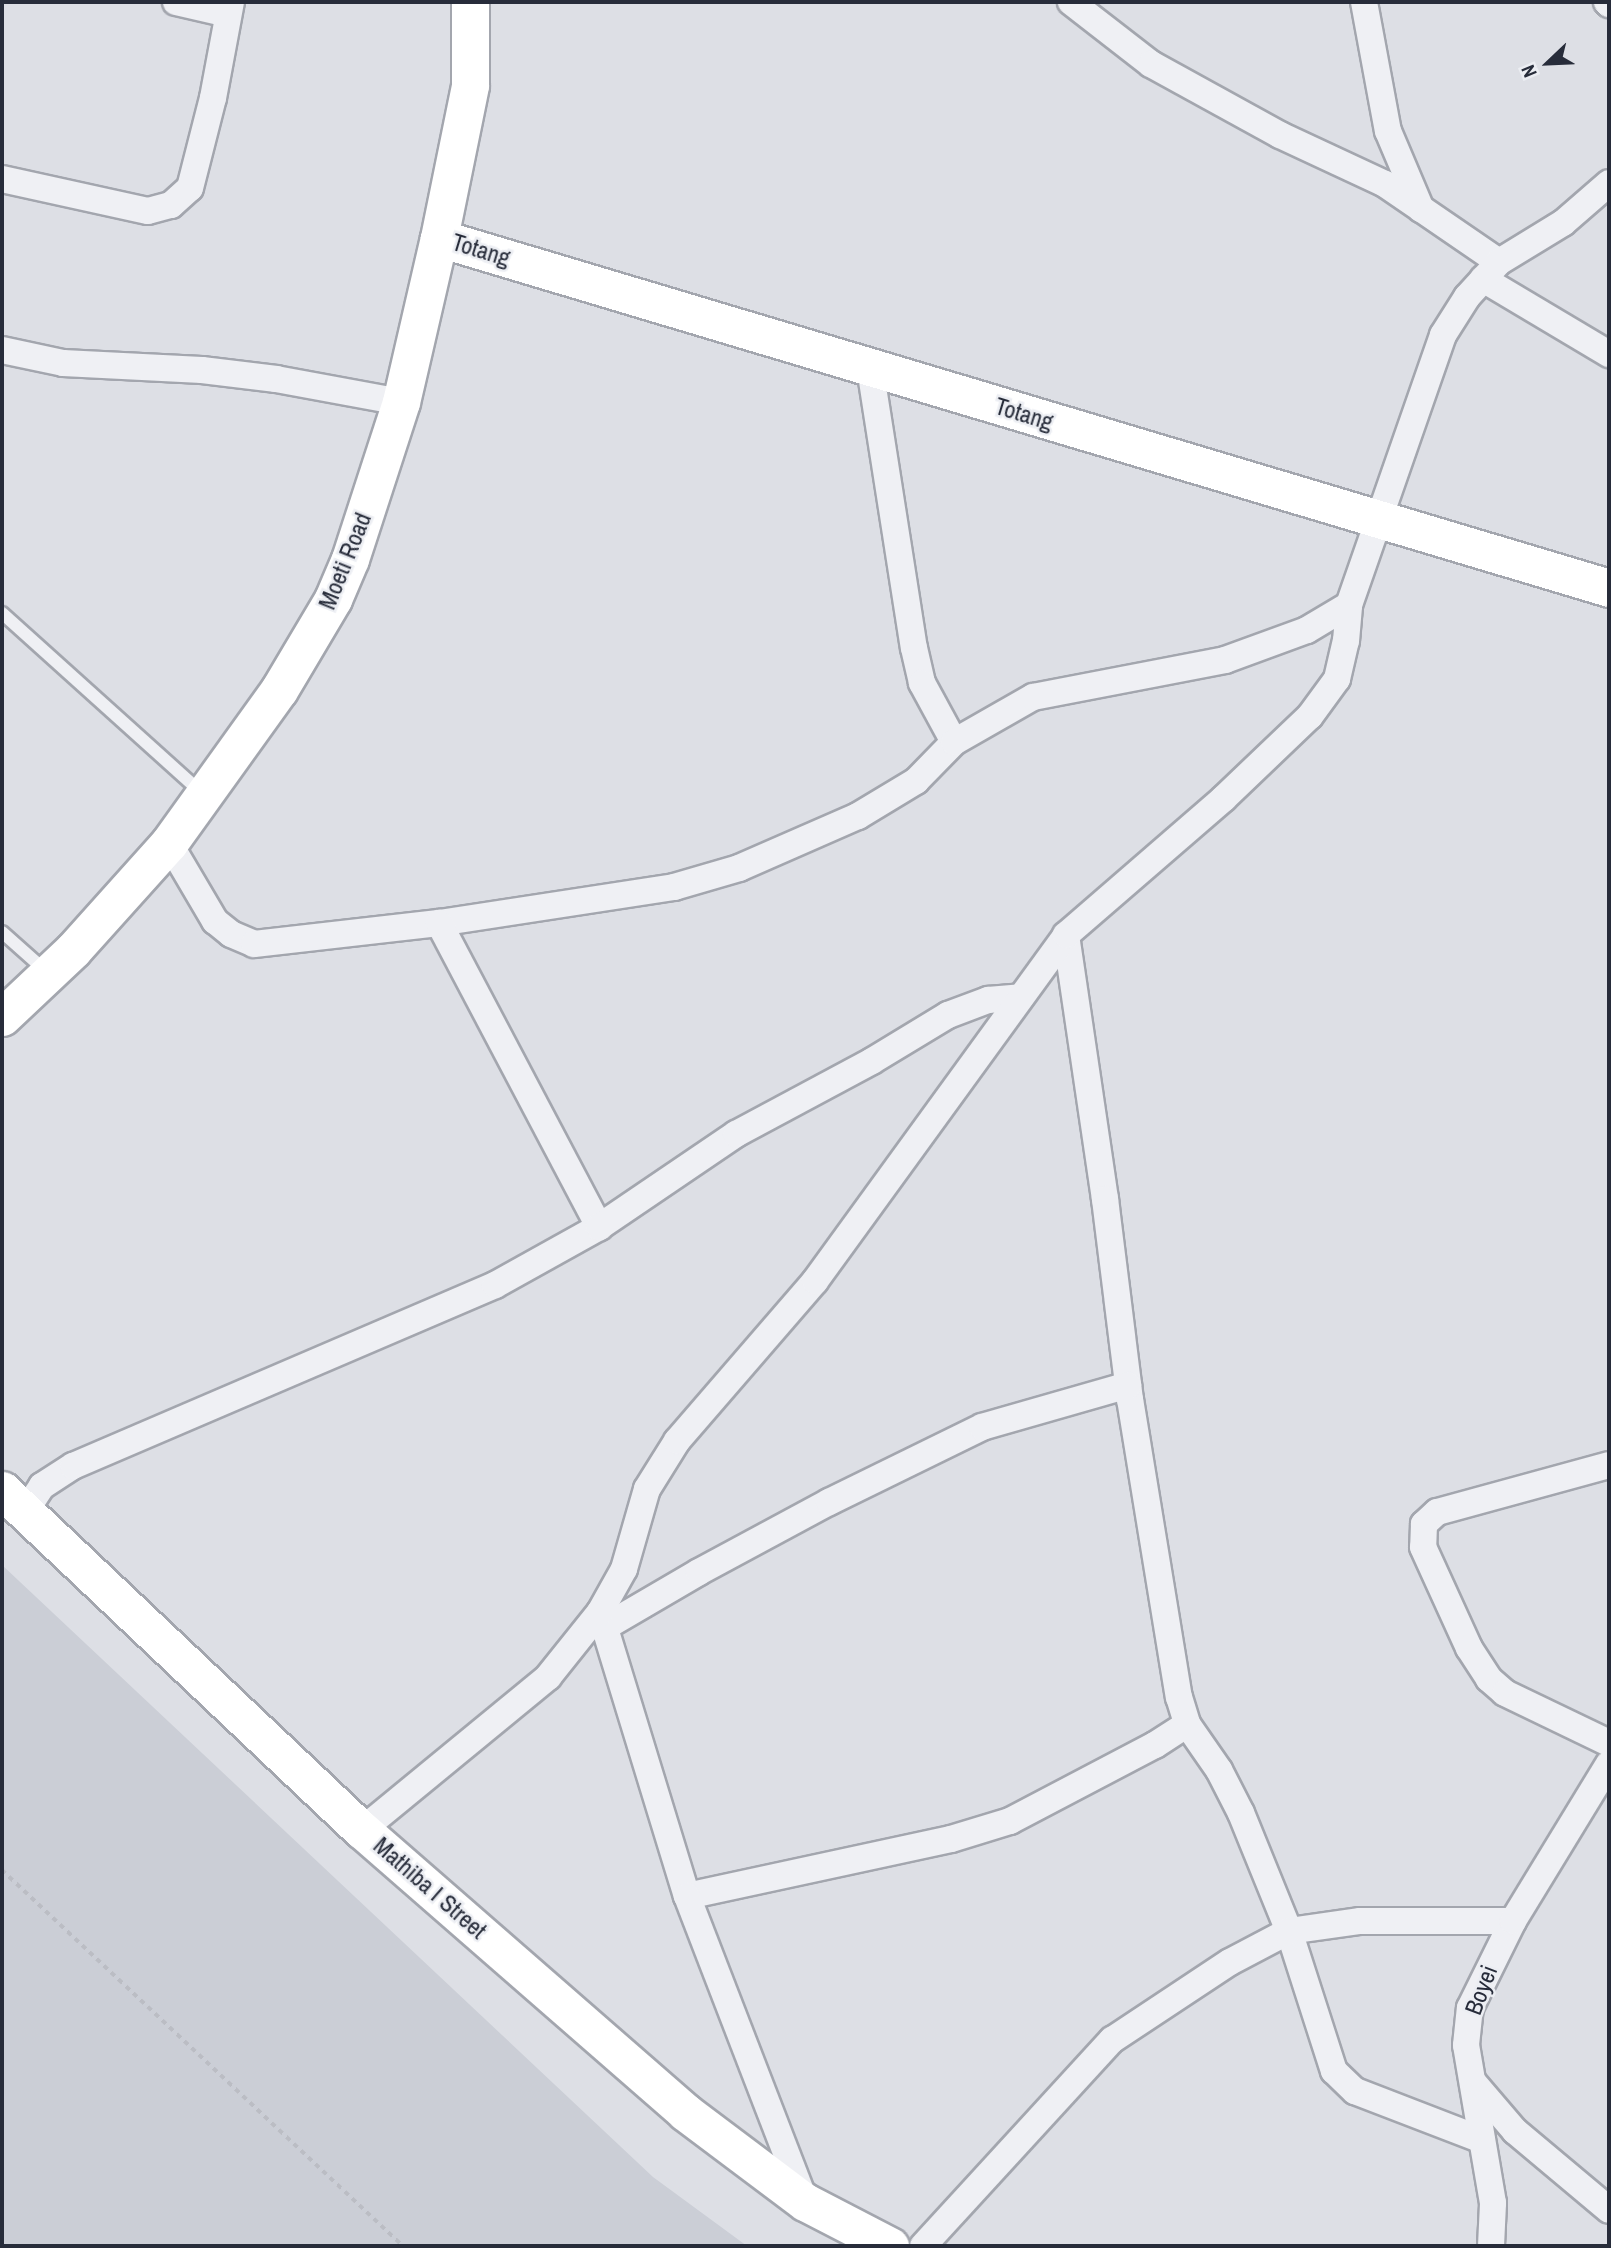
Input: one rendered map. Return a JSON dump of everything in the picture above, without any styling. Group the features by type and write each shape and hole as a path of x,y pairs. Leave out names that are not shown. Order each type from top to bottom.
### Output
{"street":[{"path":"2,179 148,211 171,205 190,188 213,98 229,8 176,2"},
{"name":"Moeti Road","path":"2,1017 49,974 169,843 279,690 333,598 350,559 401,402 439,238 470,85 470,2"},
{"path":"1071,2 1151,64 1280,135 1385,184 1421,209 1491,271 1609,354"},
{"path":"1364,2 1388,131 1421,209"},
{"path":"804,2202 687,1896 603,1619 624,1569 647,1489 677,1441 815,1281 1066,935 1223,799 1310,716 1337,679 1346,641 1349,605 1443,335 1467,297 1491,271 1563,223 1609,183"},
{"name":"Totang","path":"439,238 1378,521 1604,579"},
{"path":"2,350 63,363 202,370 276,379 401,402"},
{"path":"870,368 914,648 922,683 954,742"},
{"path":"169,843 215,921 231,934 254,944 439,923 674,887 738,868 858,816 916,780 954,742 1033,697 1225,660 1307,630 1349,605"},
{"path":"439,923 599,1227"},
{"path":"1066,935 1105,1199 1128,1385 1179,1697 1187,1724 1219,1770 1236,1802 1289,1931 1328,2057 1342,2081 1355,2091 1482,2140"},
{"path":"13,1501 73,1466 495,1285 599,1227 736,1133 872,1061 948,1015 988,1000 1021,997"},
{"path":"362,1830 548,1676 603,1619 829,1502 982,1427 1128,1385"},
{"path":"1609,1465 1437,1512 1424,1524 1423,1547 1469,1648 1489,1679 1505,1692 1609,1742"},
{"name":"Mathiba I Street","path":"13,1501 362,1830 685,2112 804,2202 890,2246"},
{"path":"687,1896 951,1839 1010,1821 1155,1745 1187,1724"},
{"name":"Boyei","path":"1491,2246 1493,2203 1466,2045 1469,2008 1513,1920 1609,1764"},
{"path":"923,2246 1112,2039 1230,1962 1289,1931 1360,1921 1513,1920"},
{"path":"1472,2082 1515,2131 1609,2210"}],"lane":[{"path":"2,613 205,796"},
{"path":"2,932 49,974"}],"path":[{"path":"2,1870 403,2246"}],"shaded area":[{"path":"2,1565 653,2177 747,2246 2,2246"}]}
